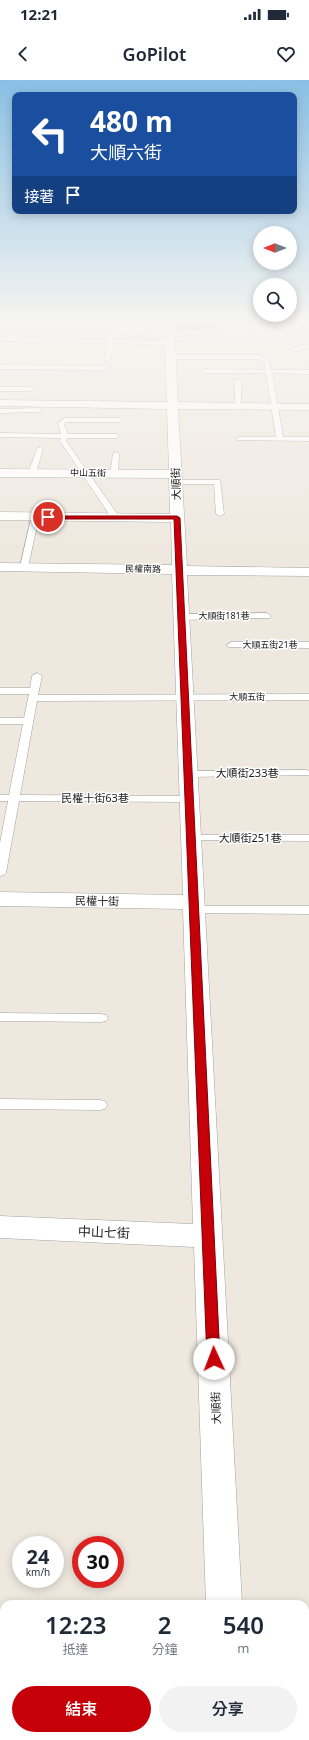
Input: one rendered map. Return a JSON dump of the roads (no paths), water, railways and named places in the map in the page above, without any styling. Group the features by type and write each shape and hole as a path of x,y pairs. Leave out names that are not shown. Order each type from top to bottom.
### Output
{"street":[{"name":"大順街","path":"172,401 224,1600"},
{"path":"0,403 309,407"},
{"name":"中山五街","path":"0,473 84,473 175,478"},
{"path":"0,516 177,518"},
{"name":"民權南路","path":"0,567 309,572"},
{"name":"民權十街","path":"0,899 194,906"},
{"name":"中山七街","path":"0,1227 208,1236"}],"lane":[{"path":"238,401 238,406"},
{"path":"274,401 280,439"},
{"path":"0,410 39,410"},
{"path":"116,518 63,441 65,436 61,423 64,420 120,420"},
{"path":"0,435 116,436"},
{"path":"239,439 309,439"},
{"path":"32,473 40,449"},
{"path":"114,474 116,454"},
{"path":"175,478 217,482 220,514"},
{"path":"24,567 35,517"},
{"name":"大順街181巷","path":"181,616 267,616"},
{"name":"大順五街21巷","path":"231,645 309,644"},
{"path":"0,873 37,676"},
{"name":"大順五街","path":"0,691 34,694 185,697 309,697"},
{"path":"0,721 29,721"},
{"name":"大順街233巷","path":"188,774 306,773"},
{"name":"民權十街63巷","path":"0,798 189,799"},
{"name":"大順街251巷","path":"191,838 309,838"},
{"path":"194,906 309,910"},
{"path":"0,1017 101,1018"},
{"path":"0,1104 100,1105"}]}
